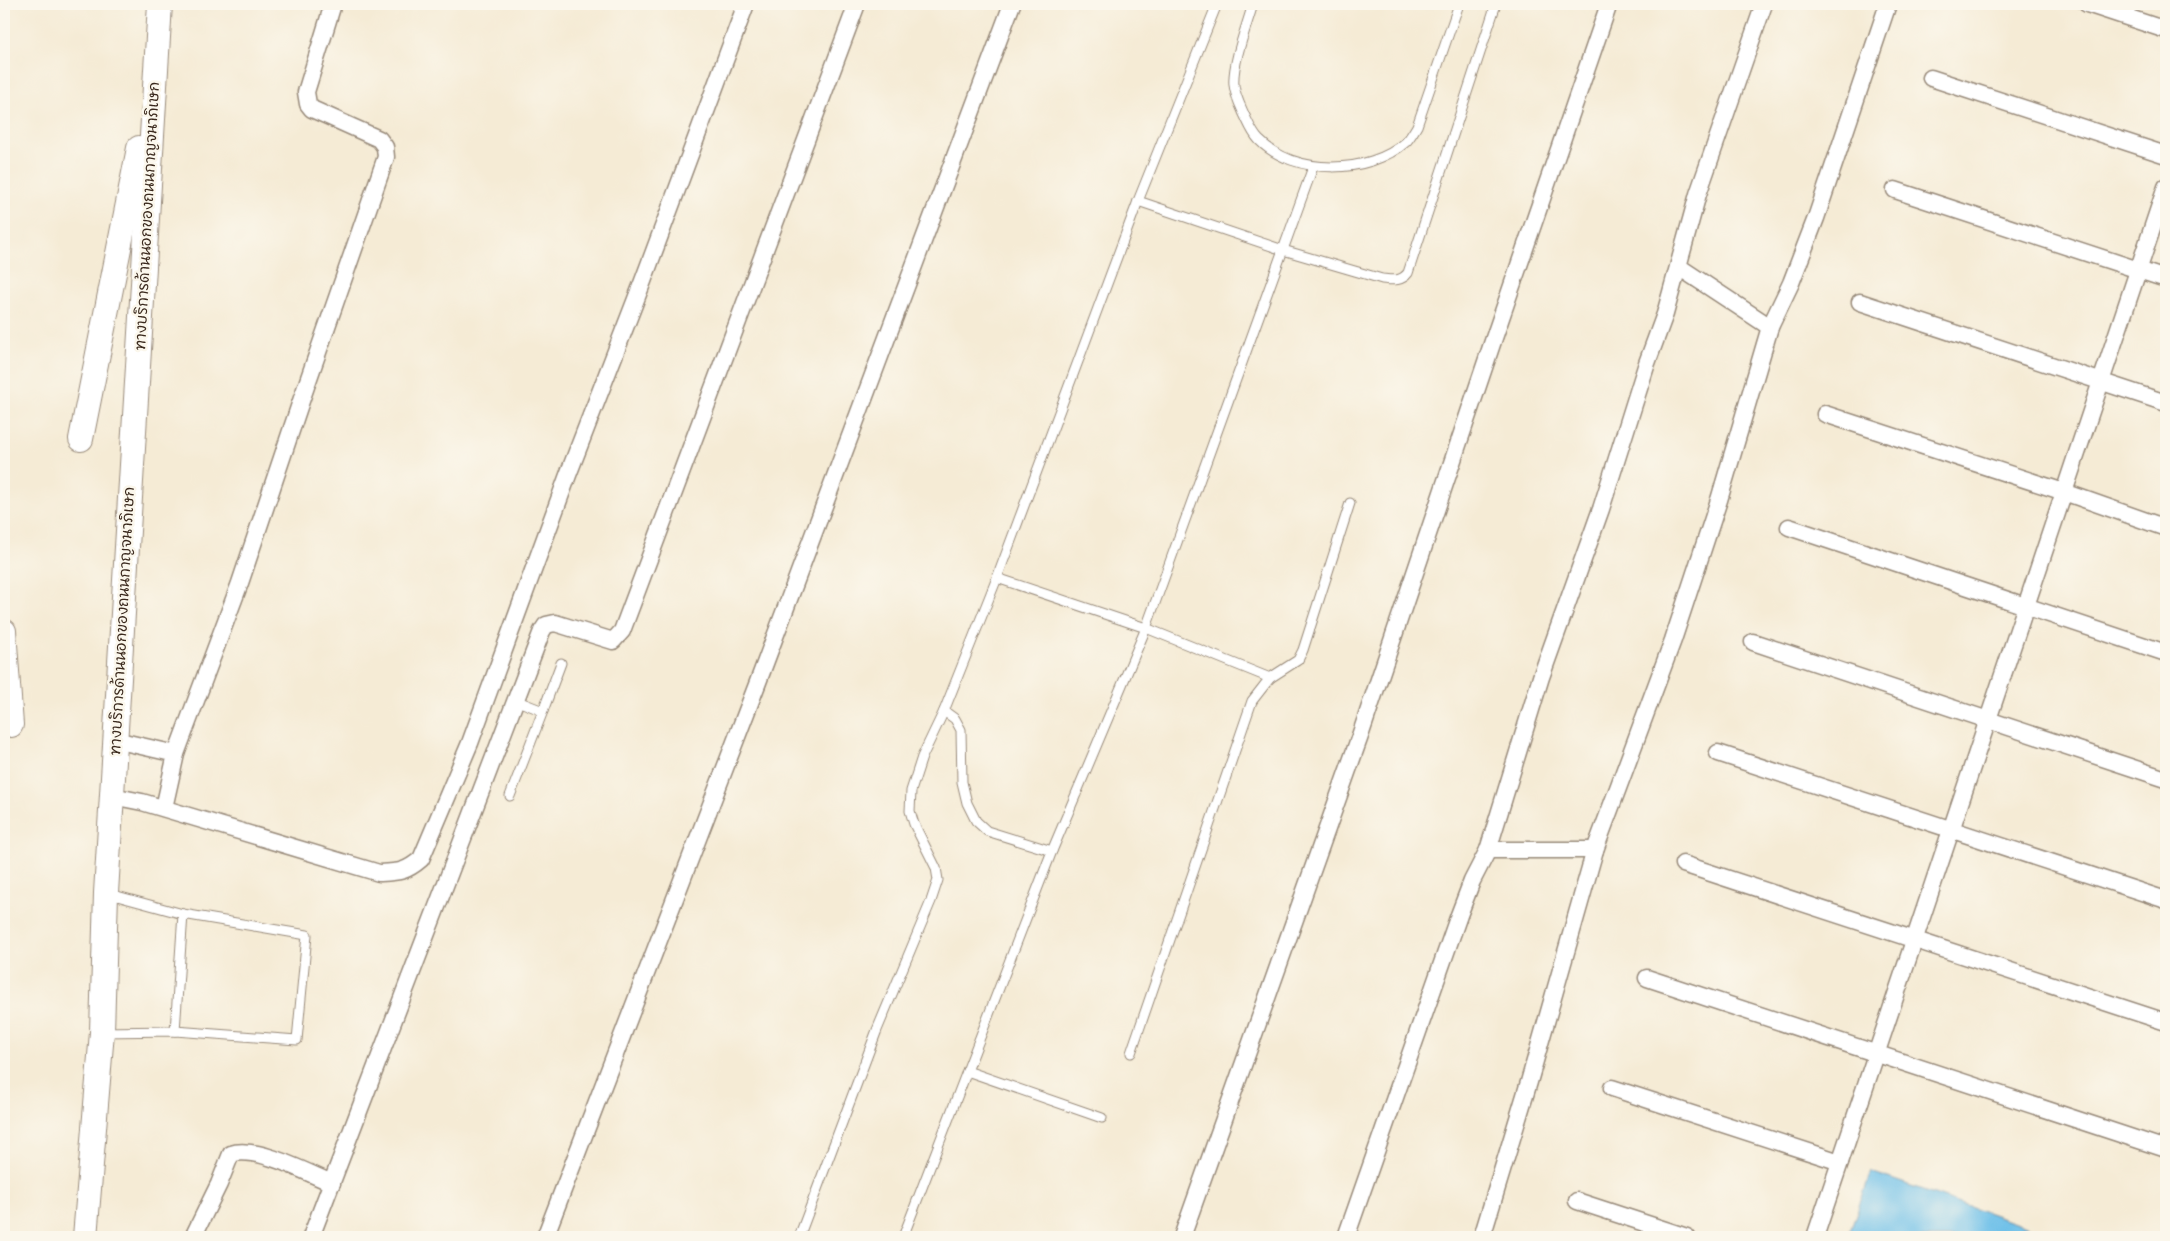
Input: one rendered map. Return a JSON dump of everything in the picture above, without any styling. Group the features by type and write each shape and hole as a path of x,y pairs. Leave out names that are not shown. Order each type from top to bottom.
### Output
{"main road":[{"name":"ทางบริการด้านนอกของถนนกาญจนาภิเษก","path":"86,1233 102,1032 106,893 160,4"},
{"path":"81,439 156,58"},
{"path":"4,632 11,725"}],"street":[{"path":"164,808 176,754 240,583 386,157 385,147 379,138 312,109 308,104 306,92 333,4"},
{"path":"112,796 164,808 379,873 399,872 409,869 421,859 470,744 568,475 647,271 746,4"},
{"path":"311,1237 546,625 555,623 613,641 622,631 857,4"},
{"path":"545,1237 754,691 1012,4"},
{"path":"1182,1237 1356,746 1494,338 1610,4"},
{"path":"1346,1237 1459,915 1472,881 1488,850 1541,677 1601,509 1679,267 1698,194 1764,4"},
{"path":"1482,1237 1529,1082 1595,850 1676,630 1719,500 1770,327 1791,283 1813,226 1888,4"},
{"path":"2087,4 2166,30"},
{"path":"1931,78 2166,155"},
{"path":"1815,1237 2166,186"},
{"path":"1895,190 2166,279"},
{"path":"1679,267 1770,327"},
{"path":"1860,302 2166,403"},
{"path":"1825,414 2064,492 2166,528"},
{"path":"1789,527 2166,653"},
{"path":"1753,642 2166,779"},
{"path":"115,740 176,754"},
{"path":"1718,753 2166,900"},
{"path":"1488,850 1595,850"},
{"path":"1683,864 2166,1022"},
{"path":"1647,978 2166,1149"},
{"path":"1612,1088 1840,1162"},
{"path":"193,1237 219,1184 230,1154 238,1151 270,1158 332,1183"},
{"path":"1577,1201 1687,1237"}],"lane":[{"path":"799,1237 938,880 932,857 914,824 910,802 911,791 922,757 944,711 997,578 1138,201 1217,4"},
{"path":"1253,4 1236,66 1234,85 1238,102 1258,140 1286,157 1313,167 1358,165 1389,153 1406,142 1417,126 1459,4"},
{"path":"1138,201 1283,250 1382,279 1395,280 1404,278 1408,273 1496,4"},
{"path":"903,1237 1052,851 1146,628 1313,167"},
{"path":"1131,1053 1252,701 1270,678 1298,660 1303,650 1350,503"},
{"path":"997,578 1146,628 1270,678"},
{"path":"510,796 561,663"},
{"path":"516,700 543,711"},
{"path":"944,711 955,720 961,730 962,782 967,803 976,821 987,832 1052,851"},
{"path":"102,1032 175,1031 297,1040 307,935 183,914 106,893"},
{"path":"175,1031 183,914"},
{"path":"967,1071 1102,1118"}],"water":[{"path":"1871,1172 2058,1237 1848,1237"}]}
